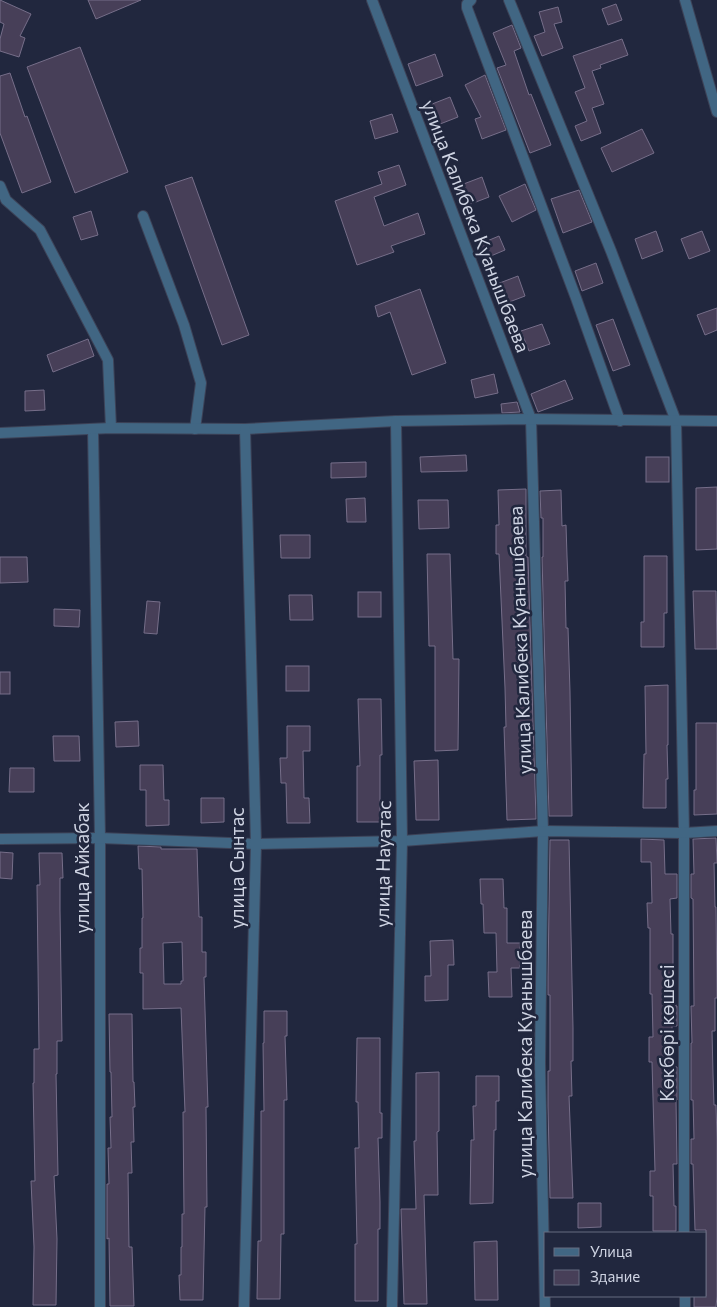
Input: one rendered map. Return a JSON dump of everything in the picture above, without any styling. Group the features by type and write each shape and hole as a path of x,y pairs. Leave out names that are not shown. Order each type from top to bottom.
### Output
{"street":[{"name":"улица Калибека Куанышбаева","path":"372,0 530,419 543,831 540,1064 544,1258"},
{"path":"471,0 467,8 620,421"},
{"name":"Көкбөрі көшесі","path":"509,0 611,251 676,421 684,833 684,1232"},
{"path":"685,0 717,112"},
{"path":"0,186 6,200 40,230 108,360 111,428"},
{"path":"142,216 184,325 201,383 194,429"},
{"path":"0,432 111,428 245,429 396,421 530,419 717,421"},
{"name":"улица Науатас","path":"392,1307 402,840 396,421"},
{"name":"улица Айкабак","path":"93,429 100,838 100,1307"},
{"name":"улица Сынтас","path":"244,1307 256,844 245,429"},
{"path":"0,839 100,838 256,844 402,840 543,831 684,833 717,831"}],"building":[{"path":"0,0 31,14 20,36 25,38 19,57 0,51 0,39 4,24 0,22"},
{"path":"88,0 141,0 96,19"},
{"path":"616,4 622,20 608,25 602,9"},
{"path":"558,7 562,22 554,24 563,48 542,56 534,36 545,32 539,12"},
{"path":"512,25 521,48 514,51 529,95 531,94 551,145 530,153 497,68 506,65 493,33"},
{"path":"622,39 628,55 600,65 601,68 592,71 604,104 592,108 601,133 581,141 575,126 587,121 575,92 585,88 573,56"},
{"path":"80,47 128,172 75,193 27,67"},
{"path":"435,54 443,76 416,86 408,64"},
{"path":"10,73 51,182 22,193 0,133 0,76"},
{"path":"485,75 506,130 482,139 475,119 481,117 465,85"},
{"path":"450,97 458,117 435,126 427,106"},
{"path":"392,114 398,132 375,139 370,121"},
{"path":"642,129 654,153 612,172 601,148"},
{"path":"399,165 406,185 374,197 384,226 418,213 425,234 391,246 394,252 357,265 335,201 382,184 378,172"},
{"path":"192,177 249,335 222,345 165,186"},
{"path":"482,177 489,197 468,205 461,185"},
{"path":"525,184 536,210 512,222 499,196"},
{"path":"579,190 592,222 563,233 551,199"},
{"path":"91,211 98,235 81,240 73,217"},
{"path":"656,231 663,251 642,259 635,239"},
{"path":"702,231 710,251 689,259 681,239"},
{"path":"499,236 505,250 486,258 480,244"},
{"path":"596,263 603,283 582,291 575,271"},
{"path":"518,276 525,296 504,304 497,284"},
{"path":"420,289 446,363 412,375 390,312 378,317 375,306"},
{"path":"717,308 717,330 705,335 697,315"},
{"path":"613,319 630,365 613,371 596,325"},
{"path":"542,324 550,344 529,351 521,331"},
{"path":"88,339 94,356 53,372 47,355"},
{"path":"494,374 498,393 475,398 471,380"},
{"path":"565,380 573,399 538,412 531,394"},
{"path":"44,390 45,410 25,411 25,391"},
{"path":"517,402 520,412 502,413 501,404"},
{"path":"466,455 467,471 421,472 420,457"},
{"path":"646,457 669,457 669,482 646,482"},
{"path":"366,462 366,477 331,478 331,463"},
{"path":"717,487 717,549 696,550 696,488"},
{"path":"526,489 526,557 528,557 536,819 507,820 504,727 506,727 505,688 499,554 496,554 496,525 499,525 498,490"},
{"path":"561,490 562,526 566,525 568,581 565,581 570,692 572,816 549,816 542,557 543,518 541,518 540,491"},
{"path":"365,498 366,522 347,522 346,499"},
{"path":"418,500 448,500 449,528 419,529"},
{"path":"280,535 310,535 310,558 281,558"},
{"path":"427,554 450,554 453,659 459,659 458,750 435,751 435,646 429,646"},
{"path":"644,556 667,556 667,613 664,613 664,647 641,647 641,622 644,622"},
{"path":"0,557 27,557 28,582 0,583"},
{"path":"693,591 716,591 717,649 695,649"},
{"path":"358,592 381,592 381,617 358,617"},
{"path":"289,595 312,595 313,620 290,620"},
{"path":"147,601 160,602 157,634 144,633"},
{"path":"54,609 80,610 79,627 54,626"},
{"path":"286,666 309,666 309,691 286,691"},
{"path":"0,672 10,672 10,694 0,694"},
{"path":"668,685 668,779 666,779 666,808 643,808 644,754 646,754 645,686"},
{"path":"358,699 381,699 380,822 357,822 357,766 360,766"},
{"path":"138,721 139,746 116,747 115,722"},
{"path":"696,723 717,723 717,814 694,815"},
{"path":"287,726 310,726 310,751 303,751 304,798 309,798 310,823 287,823 286,783 281,783 280,758 287,758"},
{"path":"53,736 79,736 80,761 54,761"},
{"path":"438,760 439,820 416,820 414,761"},
{"path":"140,765 163,765 164,800 169,800 169,825 146,826 146,790 140,790"},
{"path":"10,768 34,768 34,792 9,792"},
{"path":"201,798 224,798 224,822 201,823"},
{"path":"716,838 717,863 714,863 717,998 715,998 715,1031 712,1031 717,1140 716,1307 694,1307 694,1297 707,1297 707,1232 706,1230 695,1230 693,1164 691,1164 691,1139 694,1139 693,1100 691,1100 691,1006 694,1006 693,899 691,898 691,874 694,874 693,839"},
{"path":"641,839 664,840 665,874 677,874 677,898 670,899 671,934 673,934 673,1001 675,1001 677,1006 677,1026 672,1026 672,1067 677,1067 677,1164 673,1164 676,1231 653,1231 653,1196 650,1196 650,1171 655,1171 652,1062 649,1062 649,1037 653,1037 652,994 650,994 650,928 648,928 647,903 652,903 651,862 641,862"},
{"path":"550,840 569,840 573,1061 571,1061 572,1096 569,1096 573,1198 550,1198 548,1071 550,1071 550,995 548,995 548,976"},
{"path":"138,846 161,847 161,849 197,849 199,917 202,917 202,952 206,952 206,977 204,977 208,1107 206,1107 207,1207 205,1207 203,1300 180,1300 179,1275 181,1275 182,1214 184,1214 183,1112 185,1112 181,1008 143,1009 143,973 140,973 143,918 142,869 139,869","holes":["182,942 183,981 181,981 181,984 164,984 163,943"]},
{"path":"0,852 13,853 12,879 0,878"},
{"path":"39,853 62,853 63,878 60,878 62,1041 57,1041 56,1074 58,1175 54,1176 57,1239 56,1305 33,1305 34,1247 31,1181 35,1181 34,1049 39,1049 37,885 40,885"},
{"path":"480,879 503,879 504,908 507,908 507,943 520,943 520,968 511,968 512,997 489,997 488,972 497,972 496,933 484,933"},
{"path":"453,940 454,965 448,965 448,1000 425,1001 425,976 431,976 430,941"},
{"path":"264,1011 287,1011 287,1036 285,1036 287,1100 284,1100 284,1234 281,1234 280,1299 257,1299 258,1241 261,1241 261,1111 264,1111"},
{"path":"109,1014 132,1014 135,1107 133,1107 134,1142 131,1142 132,1173 128,1173 129,1247 132,1247 134,1306 110,1306 109,1238 107,1239 108,1148 111,1148 110,1117 112,1117"},
{"path":"357,1038 380,1038 382,1138 378,1138 380,1229 378,1229 378,1301 355,1301 355,1244 357,1244 355,1148 359,1148 358,1102 356,1102"},
{"path":"439,1072 439,1131 437,1132 438,1195 424,1195 427,1304 404,1304 401,1209 416,1209 414,1141 416,1141 416,1073"},
{"path":"476,1076 499,1076 499,1101 496,1101 496,1130 494,1130 493,1203 470,1204 471,1140 474,1140 473,1106 476,1106"},
{"path":"578,1203 601,1203 601,1227 578,1228"},
{"path":"497,1241 498,1300 475,1300 474,1242"}]}
